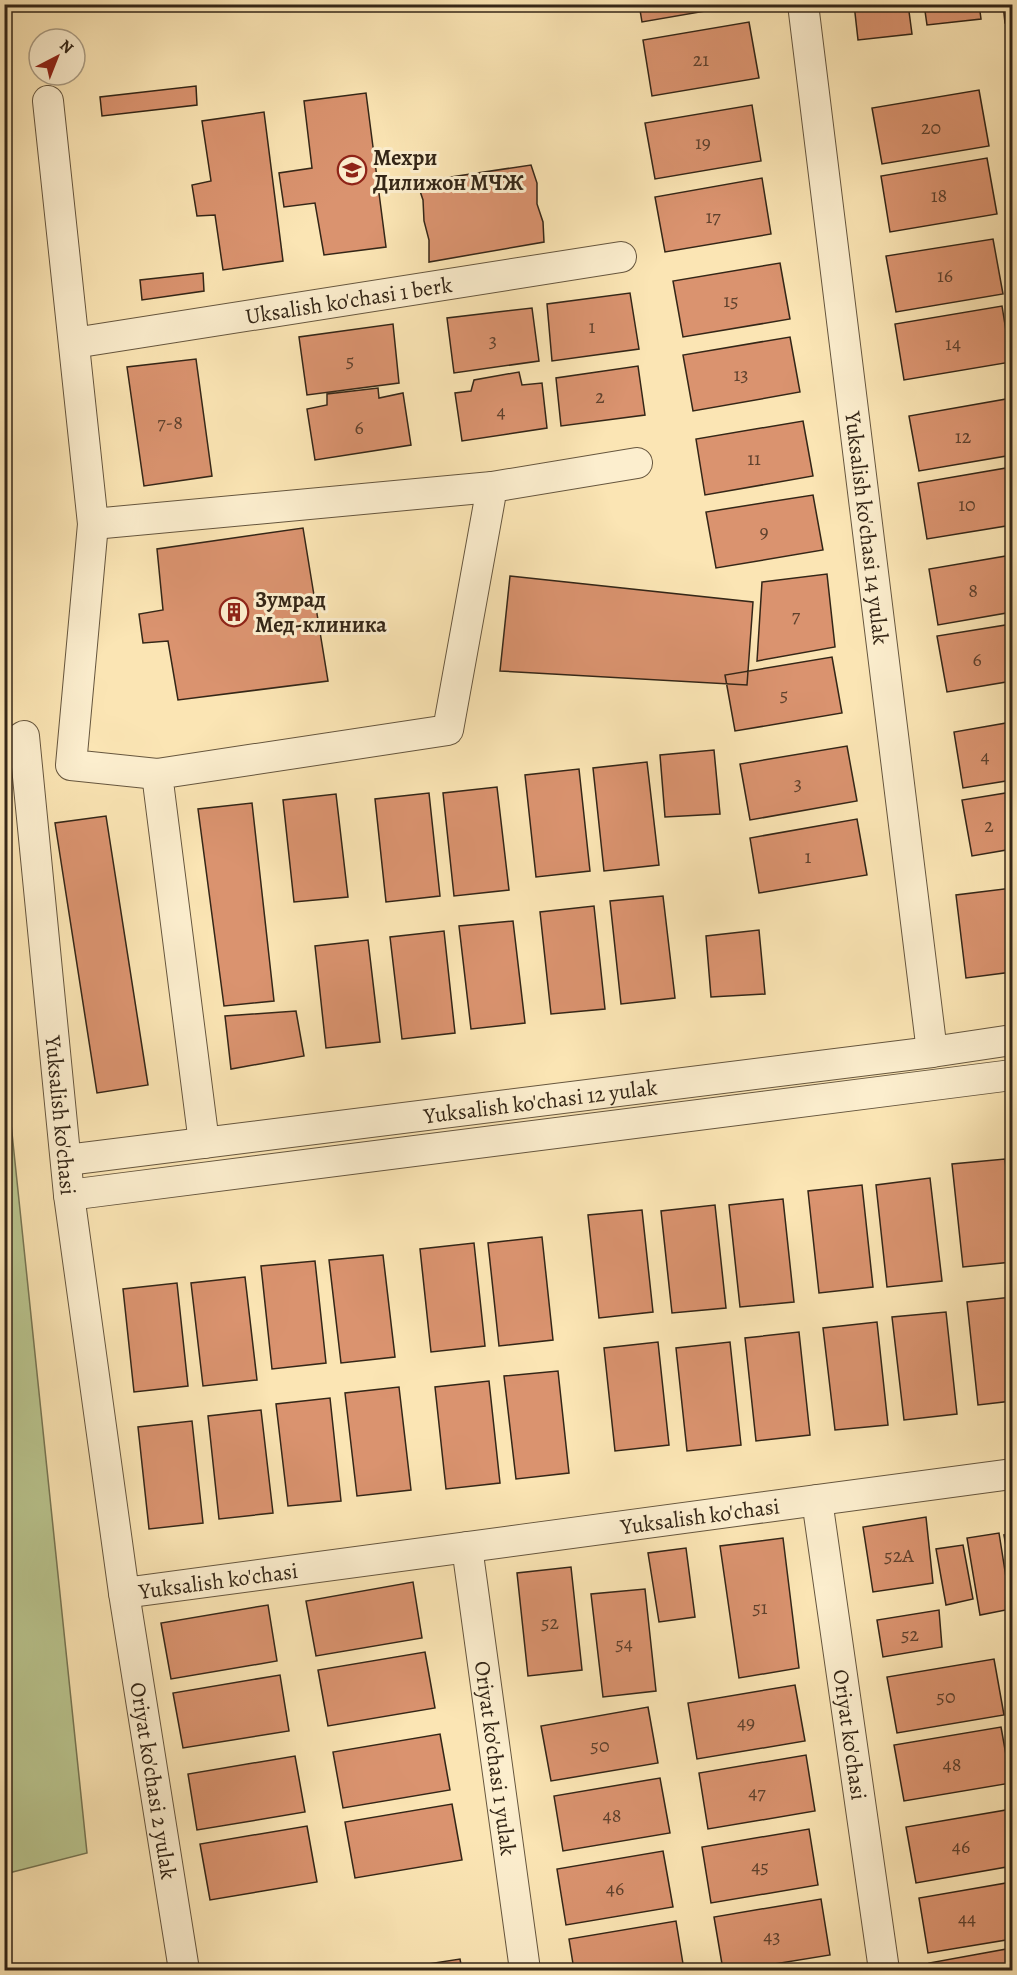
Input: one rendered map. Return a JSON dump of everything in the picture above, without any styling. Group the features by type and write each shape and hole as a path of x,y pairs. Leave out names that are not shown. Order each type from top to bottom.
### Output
{"street":[{"name":"Yuksalish ko'chasi 14 yulak","path":"803,4 932,1052"},
{"path":"48,101 93,524 70,765"},
{"name":"Uksalish ko'chasi 1 berk","path":"74,343 621,257"},
{"path":"93,524 492,487 637,463"},
{"path":"14,742 70,765 156,774 448,730 492,487"},
{"name":"Yuksalish ko'chasi","path":"14,742 67,1160 69,1195 124,1593 1012,1474"},
{"path":"156,774 204,1143"},
{"name":"Yuksalish ko'chasi 12 yulak","path":"67,1160 932,1052 1012,1040"},
{"name":"Yuksalish ko'chasi 12 yulak","path":"69,1195 1012,1074"},
{"name":"Oriyat ko'chasi","path":"817,1500 884,1971"},
{"name":"Oriyat ko'chasi 1 yulak","path":"467,1547 525,1971"},
{"name":"Oriyat ko'chasi 2 yulak","path":"124,1593 184,1971"}],"green space":[{"path":"5,1066 87,1853 4,1874"}],"building":[{"path":"639,4 746,4 642,22"},
{"path":"854,4 908,4 912,34 858,40"},
{"path":"924,4 979,4 981,19 927,25"},
{"path":"1003,4 1012,4 1012,22 1005,23"},
{"path":"749,22 759,78 652,96 643,40"},
{"path":"196,86 197,105 102,116 100,97"},
{"path":"979,90 989,146 882,164 872,108"},
{"path":"366,93 386,247 324,255 315,203 284,207 279,173 312,168 304,101"},
{"path":"752,105 761,161 655,179 645,123"},
{"path":"264,112 283,261 223,270 215,215 197,216 192,185 211,181 202,121"},
{"path":"987,158 997,214 890,232 881,176"},
{"path":"531,165 537,183 537,204 543,222 544,242 429,262 429,240 424,221 423,200 417,182"},
{"path":"762,178 771,234 665,252 655,197"},
{"path":"993,239 1003,294 896,312 886,256"},
{"path":"780,263 790,319 683,337 673,281"},
{"path":"203,273 204,291 142,300 140,280"},
{"path":"630,293 639,349 552,361 547,304"},
{"path":"1002,306 1011,362 904,380 895,324"},
{"path":"532,308 539,361 454,373 447,318"},
{"path":"393,324 399,383 307,395 299,337"},
{"path":"790,337 800,392 693,411 683,355"},
{"path":"196,359 212,476 144,486 127,367"},
{"path":"638,366 645,415 561,426 556,378"},
{"path":"519,372 522,385 542,383 547,428 462,441 455,393 471,391 474,380"},
{"path":"378,388 379,398 403,393 411,445 315,460 307,409 327,405 327,394"},
{"path":"1012,398 1012,455 919,471 909,416"},
{"path":"803,421 813,476 705,495 696,439"},
{"path":"1012,467 1012,525 927,539 918,483"},
{"path":"813,495 823,550 716,568 706,512"},
{"name":"Зумрад Мед-клиника","path":"303,528 328,681 178,700 168,641 143,643 139,614 163,610 157,549"},
{"path":"1012,555 1012,612 938,625 929,569"},
{"path":"827,574 835,647 757,661 762,582"},
{"path":"510,576 753,602 747,685 500,671"},
{"path":"1012,624 1012,681 947,692 937,636"},
{"path":"832,657 842,713 735,731 725,675"},
{"path":"1012,722 1012,780 963,788 954,732"},
{"path":"847,746 857,801 750,820 740,764"},
{"path":"714,750 720,814 665,817 660,755"},
{"path":"647,762 659,865 604,871 593,768"},
{"path":"579,769 590,871 536,877 525,775"},
{"path":"497,787 509,890 454,896 443,793"},
{"path":"1012,792 1012,849 972,856 962,800"},
{"path":"429,793 440,896 386,902 375,799"},
{"path":"336,794 348,897 294,902 283,800"},
{"path":"252,803 274,1001 224,1006 198,809"},
{"path":"106,816 148,1085 97,1093 55,823"},
{"path":"857,819 867,875 759,893 750,838"},
{"path":"1012,888 1012,972 966,978 956,895"},
{"path":"663,896 675,998 621,1004 610,901"},
{"path":"594,906 605,1009 551,1014 540,912"},
{"path":"513,921 525,1023 471,1029 459,926"},
{"path":"759,930 765,994 711,997 706,936"},
{"path":"444,931 455,1033 402,1039 390,937"},
{"path":"368,940 380,1042 326,1048 315,946"},
{"path":"296,1011 304,1056 231,1069 225,1016"},
{"path":"1005,1159 1012,1224 1012,1262 963,1267 952,1164"},
{"path":"930,1178 942,1281 887,1287 876,1185"},
{"path":"862,1185 873,1287 819,1293 808,1191"},
{"path":"783,1199 794,1302 740,1307 729,1205"},
{"path":"715,1205 726,1308 672,1313 661,1211"},
{"path":"642,1210 653,1312 599,1318 588,1215"},
{"path":"542,1237 553,1340 499,1346 488,1243"},
{"path":"474,1243 485,1346 431,1352 420,1249"},
{"path":"383,1255 395,1357 341,1363 329,1260"},
{"path":"315,1261 326,1363 272,1369 261,1266"},
{"path":"245,1277 257,1380 203,1386 191,1283"},
{"path":"177,1283 188,1386 134,1392 123,1289"},
{"path":"1012,1297 1012,1401 978,1405 967,1302"},
{"path":"946,1312 957,1414 904,1420 892,1317"},
{"path":"877,1322 888,1425 835,1430 823,1328"},
{"path":"799,1332 810,1435 756,1441 745,1338"},
{"path":"658,1342 669,1445 615,1451 604,1348"},
{"path":"730,1342 741,1445 687,1451 676,1348"},
{"path":"558,1371 569,1473 516,1479 504,1376"},
{"path":"489,1381 500,1483 446,1489 435,1387"},
{"path":"399,1387 411,1490 357,1496 345,1393"},
{"path":"330,1398 341,1501 288,1506 276,1404"},
{"path":"261,1410 273,1513 219,1519 208,1416"},
{"path":"192,1421 203,1523 149,1529 138,1427"},
{"path":"926,1517 933,1583 873,1592 863,1527"},
{"path":"999,1533 1011,1609 980,1615 967,1538"},
{"path":"1012,1534 1012,1582 1004,1535"},
{"path":"783,1538 799,1668 739,1678 720,1546"},
{"path":"963,1545 973,1599 946,1605 936,1549"},
{"path":"686,1548 695,1617 659,1622 648,1553"},
{"path":"571,1567 582,1670 528,1676 517,1573"},
{"path":"413,1582 422,1638 316,1656 306,1601"},
{"path":"645,1589 656,1691 603,1697 591,1594"},
{"path":"268,1605 277,1661 171,1679 161,1623"},
{"path":"939,1610 942,1647 883,1657 877,1620"},
{"path":"425,1652 435,1708 328,1726 318,1670"},
{"path":"994,1659 1004,1715 897,1733 887,1677"},
{"path":"280,1675 289,1731 183,1748 173,1693"},
{"path":"795,1685 805,1741 697,1759 688,1703"},
{"path":"648,1707 658,1763 551,1781 541,1726"},
{"path":"1001,1727 1011,1783 904,1801 894,1745"},
{"path":"440,1734 450,1790 343,1808 333,1752"},
{"path":"806,1755 815,1811 708,1829 699,1773"},
{"path":"295,1756 305,1812 197,1830 188,1774"},
{"path":"660,1778 670,1833 563,1851 554,1796"},
{"path":"452,1804 462,1860 355,1878 345,1822"},
{"path":"1012,1809 1012,1866 916,1883 906,1827"},
{"path":"307,1826 317,1882 210,1900 200,1844"},
{"path":"809,1829 818,1885 711,1903 702,1847"},
{"path":"663,1851 673,1907 566,1925 557,1869"},
{"path":"1012,1882 1012,1939 928,1953 919,1898"},
{"path":"821,1899 830,1955 737,1970 723,1970 714,1917"},
{"path":"676,1921 684,1970 574,1970 569,1939"},
{"path":"1012,1948 1012,1970 930,1970 929,1963"},
{"path":"460,1959 462,1970 389,1970"}],"place":[{"name":"Мехри Дилижон МЧЖ","path":"352,170"},
{"name":"Зумрад Мед-клиника","path":"234,612"}]}
